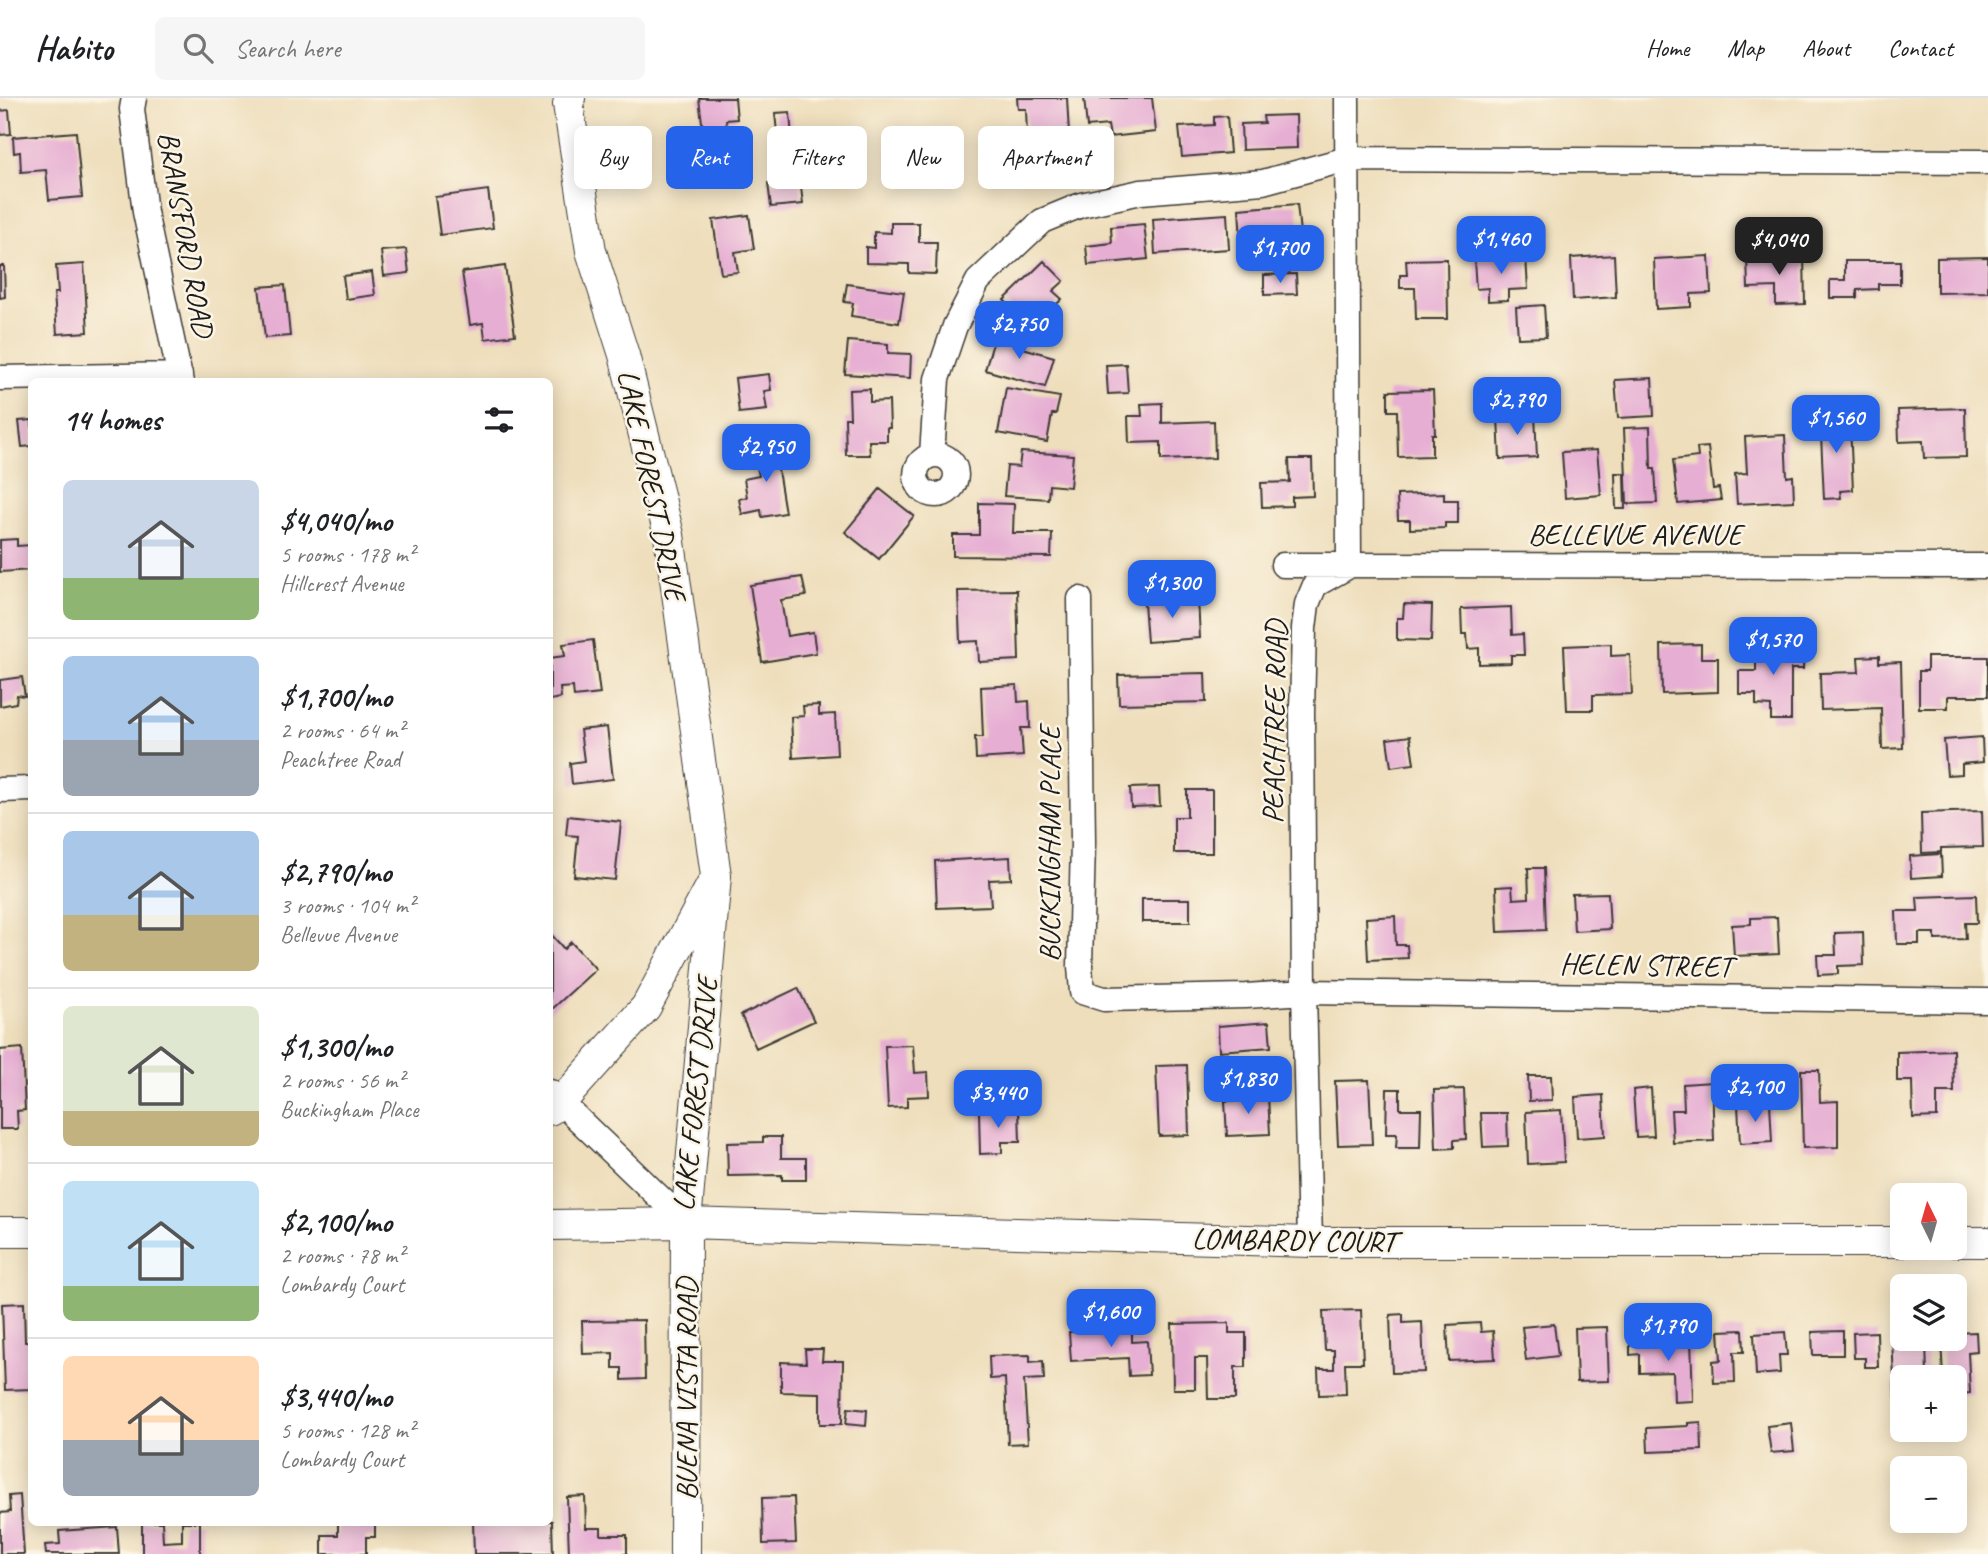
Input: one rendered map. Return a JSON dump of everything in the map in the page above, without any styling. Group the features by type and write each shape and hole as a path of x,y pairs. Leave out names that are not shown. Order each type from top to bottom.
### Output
{"street":[{"name":"BRANSFORD ROAD","path":"134,98 132,109 145,212 181,378"},
{"name":"LAKE FOREST DRIVE","path":"553,1225 686,1223 716,876 669,535 624,355 591,251 568,104 570,98"},
{"path":"1347,98 1349,566"},
{"path":"932,455 937,379 955,326 978,281 1042,221 1093,202 1141,192 1263,182 1347,159 1988,162"},
{"path":"0,378 28,378"},
{"name":"BELLEVUE AVENUE","path":"1283,565 1988,566"},
{"name":"PEACHTREE ROAD","path":"1310,1242 1304,992 1304,628 1307,604 1315,585 1349,566"},
{"name":"BUCKINGHAM PLACE","path":"1080,600 1082,992 1104,999 1304,992"},
{"path":"0,790 28,789"},
{"name":"LAKE FOREST DRIVE","path":"553,1102 646,1007 716,876"},
{"name":"HELEN STREET","path":"1304,992 1988,1002"},
{"path":"553,1102 686,1223"},
{"name":"LOMBARDY COURT","path":"686,1223 1310,1242 1890,1242"},
{"name":"BUENA VISTA ROAD","path":"685,1554 686,1223"},
{"path":"0,1232 28,1232"},
{"path":"1967,1242 1988,1242"}],"building":[{"path":"699,98 735,98 737,119 726,120 727,126 702,126"},
{"path":"1017,98 1067,98 1069,126 1027,126 1026,109 1018,109"},
{"path":"1084,98 1152,98 1156,132 1114,137 1114,126 1087,126"},
{"path":"9,110 11,134 0,135 0,111"},
{"path":"790,112 791,126 776,126 775,113"},
{"path":"1296,115 1297,148 1242,150 1241,124 1264,123 1263,116"},
{"path":"1227,116 1230,153 1182,157 1179,127 1214,125 1214,117"},
{"path":"76,132 82,197 49,200 46,170 21,172 20,152 14,153 13,137"},
{"path":"769,189 801,189 803,204 771,207"},
{"path":"488,190 493,228 440,235 435,197"},
{"path":"1297,204 1301,242 1264,246 1263,239 1241,241 1239,209"},
{"path":"1227,214 1229,249 1155,254 1153,219"},
{"path":"749,215 754,249 735,252 738,272 721,274 713,220"},
{"path":"891,223 919,223 919,242 937,242 936,274 909,273 909,264 866,263 866,247 874,248 874,232 891,233"},
{"path":"1144,224 1148,259 1088,265 1086,246 1112,243 1111,227"},
{"path":"406,249 409,273 384,276 381,251"},
{"path":"1614,255 1616,297 1573,300 1571,258"},
{"path":"1804,255 1805,304 1776,305 1776,287 1748,288 1747,257"},
{"path":"1709,256 1711,293 1691,294 1691,307 1656,309 1654,259"},
{"path":"1526,257 1528,289 1508,290 1508,300 1488,301 1488,288 1476,289 1474,260"},
{"path":"1988,257 1988,292 1937,293 1937,258"},
{"path":"1447,259 1448,319 1416,319 1415,288 1400,288 1400,275 1407,275 1406,260"},
{"path":"1044,261 1064,281 1053,291 1062,299 1031,329 1004,300"},
{"path":"1845,261 1900,261 1900,284 1878,284 1878,289 1857,290 1857,298 1830,298 1830,280 1845,280"},
{"path":"84,264 88,332 57,334 54,293 58,293 56,266"},
{"path":"0,266 4,266 5,297 0,298"},
{"path":"505,266 515,335 485,339 483,323 470,325 462,272"},
{"path":"372,272 375,295 346,299 343,276"},
{"path":"1296,274 1297,294 1264,295 1264,275"},
{"path":"847,284 904,292 899,323 851,316 853,303 844,302"},
{"path":"285,285 290,336 265,338 259,287"},
{"path":"1544,305 1546,337 1518,338 1516,307"},
{"path":"996,333 1025,342 1023,348 1054,357 1045,387 985,370"},
{"path":"848,341 888,344 888,353 911,354 910,378 845,374"},
{"path":"1126,364 1128,393 1108,394 1106,365"},
{"path":"769,374 771,390 764,391 767,410 739,413 735,378"},
{"path":"1652,378 1654,416 1618,418 1615,380"},
{"path":"1006,388 1060,397 1056,414 1052,414 1047,442 998,433"},
{"path":"870,389 870,402 889,401 890,428 887,428 887,441 869,441 870,455 846,455 845,418 850,418 849,390"},
{"path":"1433,390 1435,434 1432,434 1432,456 1398,457 1397,411 1388,411 1388,391"},
{"path":"1162,403 1162,423 1214,421 1215,458 1161,460 1161,442 1129,443 1128,416 1142,416 1141,404"},
{"path":"1965,408 1966,457 1924,458 1923,441 1899,442 1898,410"},
{"path":"1843,412 1844,427 1850,426 1853,490 1840,491 1841,498 1824,499 1820,414"},
{"path":"1535,415 1537,457 1500,459 1498,417"},
{"path":"28,420 28,446 22,447 19,421"},
{"path":"1650,427 1651,469 1655,469 1657,503 1627,504 1624,428"},
{"path":"1785,435 1787,477 1793,476 1794,501 1737,504 1735,474 1747,473 1745,437"},
{"path":"786,446 789,462 777,464 785,513 762,517 761,510 742,514 739,499 747,497 744,479 759,476 754,452"},
{"path":"1708,447 1713,489 1719,488 1721,500 1678,504 1673,460 1698,457 1697,448"},
{"path":"1597,450 1601,495 1565,498 1562,452"},
{"path":"1021,452 1073,455 1070,487 1049,485 1048,499 1004,496 1007,466 1019,467"},
{"path":"1289,459 1312,459 1313,496 1292,497 1292,506 1262,507 1261,483 1290,482"},
{"path":"1615,473 1624,473 1625,509 1616,509"},
{"path":"880,489 914,516 879,559 845,532"},
{"path":"1444,493 1444,500 1458,500 1458,523 1445,523 1445,528 1410,529 1410,520 1398,520 1397,495"},
{"path":"979,503 1014,504 1013,533 1052,533 1051,557 953,556 953,535 979,535"},
{"path":"17,539 17,546 28,545 28,570 0,572 0,540"},
{"path":"802,577 806,596 781,600 787,636 813,632 816,653 762,662 750,585"},
{"path":"1017,590 1019,660 979,662 978,641 960,642 958,591"},
{"path":"1198,599 1200,638 1147,642 1144,603"},
{"path":"1404,604 1432,605 1431,641 1397,640 1397,618 1403,618"},
{"path":"1511,607 1512,635 1523,634 1524,655 1511,655 1511,663 1479,664 1479,648 1468,649 1467,634 1462,634 1461,609"},
{"path":"593,640 600,694 574,697 573,687 560,688 561,698 553,699 553,658 565,656 563,644"},
{"path":"1611,644 1611,656 1630,655 1632,694 1593,695 1593,710 1567,710 1564,646"},
{"path":"1701,644 1701,658 1718,658 1718,692 1662,694 1661,645"},
{"path":"1756,644 1804,644 1803,669 1791,669 1791,720 1771,720 1771,706 1756,705 1756,694 1739,694 1739,671 1756,671"},
{"path":"1879,656 1879,663 1901,662 1903,748 1882,749 1881,708 1821,710 1820,673 1859,672 1858,657"},
{"path":"1927,657 1988,657 1988,696 1948,696 1948,708 1919,708 1919,671 1927,671"},
{"path":"1205,673 1206,702 1119,704 1118,675"},
{"path":"22,677 25,696 17,695 16,703 0,706 0,680"},
{"path":"1017,685 1018,702 1029,701 1030,728 1021,728 1023,756 976,759 975,737 983,737 981,687"},
{"path":"819,705 819,715 835,714 837,755 793,758 791,717 804,716 803,706"},
{"path":"607,727 613,779 572,784 570,763 584,761 580,730"},
{"path":"1410,736 1414,764 1391,767 1387,739"},
{"path":"1982,737 1983,762 1962,764 1962,774 1947,775 1944,740"},
{"path":"1159,787 1160,806 1131,807 1130,788"},
{"path":"1187,790 1212,790 1212,853 1174,853 1174,817 1187,817"},
{"path":"1982,811 1983,847 1941,848 1941,852 1922,853 1921,813"},
{"path":"568,816 621,822 615,880 574,876 578,836 566,835"},
{"path":"1941,854 1942,876 1911,878 1910,856"},
{"path":"1010,857 1011,879 989,880 991,906 937,908 935,861"},
{"path":"1528,868 1544,868 1546,930 1498,932 1496,887 1512,886 1513,899 1529,898"},
{"path":"1608,893 1610,929 1574,931 1572,894"},
{"path":"1976,895 1977,923 1965,923 1966,939 1935,940 1935,933 1919,933 1919,944 1897,944 1896,911 1918,911 1917,897"},
{"path":"1142,899 1190,899 1190,922 1142,922"},
{"path":"1395,916 1396,945 1407,945 1408,958 1368,960 1366,918"},
{"path":"1777,917 1779,954 1734,956 1732,925 1751,924 1751,918"},
{"path":"1863,932 1864,965 1838,966 1838,974 1818,975 1817,955 1836,955 1835,933"},
{"path":"553,936 564,949 571,942 596,969 553,1008"},
{"path":"798,988 814,1021 756,1048 741,1015"},
{"path":"1269,1022 1271,1047 1219,1051 1218,1026"},
{"path":"913,1045 915,1073 928,1072 929,1096 907,1097 907,1107 888,1108 885,1046"},
{"path":"22,1048 25,1110 17,1111 18,1129 0,1129 0,1050"},
{"path":"1953,1050 1954,1092 1937,1092 1937,1117 1913,1118 1912,1081 1897,1081 1897,1052"},
{"path":"1187,1065 1189,1135 1159,1136 1156,1066"},
{"path":"1801,1070 1819,1070 1820,1102 1838,1101 1838,1147 1803,1148"},
{"path":"1528,1076 1551,1076 1552,1100 1529,1101"},
{"path":"1369,1080 1372,1144 1338,1145 1335,1081"},
{"path":"1712,1082 1714,1141 1673,1143 1671,1110 1684,1110 1683,1084"},
{"path":"1651,1088 1654,1136 1636,1137 1633,1090"},
{"path":"1387,1089 1400,1089 1400,1109 1421,1109 1420,1148 1396,1148 1397,1134 1386,1134"},
{"path":"1464,1089 1466,1139 1454,1140 1454,1148 1436,1149 1434,1090"},
{"path":"1603,1095 1605,1136 1577,1138 1575,1097"},
{"path":"1268,1096 1270,1134 1227,1136 1225,1101 1240,1100 1240,1097"},
{"path":"1770,1103 1772,1142 1740,1144 1738,1105"},
{"path":"1019,1110 1020,1142 1002,1142 1002,1153 980,1154 979,1111"},
{"path":"1561,1110 1564,1162 1528,1164 1526,1112"},
{"path":"1481,1113 1507,1113 1508,1146 1483,1147"},
{"path":"763,1137 781,1137 781,1158 806,1158 806,1180 782,1180 782,1175 728,1176 727,1143 763,1142"},
{"path":"24,1303 25,1342 28,1342 28,1389 5,1390 2,1304"},
{"path":"1361,1310 1363,1363 1345,1363 1346,1394 1319,1395 1318,1369 1334,1369 1334,1350 1325,1350 1323,1311"},
{"path":"1403,1314 1403,1323 1422,1322 1424,1372 1392,1373 1390,1315"},
{"path":"644,1320 645,1379 622,1380 622,1368 613,1368 613,1353 583,1354 582,1321"},
{"path":"1229,1323 1229,1333 1246,1333 1246,1367 1235,1367 1235,1399 1208,1399 1207,1358 1195,1358 1195,1389 1173,1389 1172,1324"},
{"path":"1480,1323 1481,1332 1493,1331 1495,1359 1449,1361 1447,1325"},
{"path":"1554,1324 1558,1356 1526,1360 1522,1327"},
{"path":"1607,1327 1609,1381 1577,1382 1575,1328"},
{"path":"1132,1329 1132,1342 1147,1341 1149,1375 1129,1376 1128,1358 1071,1361 1069,1332"},
{"path":"1743,1330 1744,1352 1734,1352 1735,1382 1714,1383 1713,1361 1721,1360 1719,1331"},
{"path":"1843,1331 1843,1355 1813,1355 1812,1332"},
{"path":"1785,1332 1787,1355 1779,1355 1780,1373 1756,1375 1754,1334"},
{"path":"1877,1332 1878,1367 1865,1367 1865,1358 1854,1358 1853,1333"},
{"path":"1967,1332 1976,1332 1977,1351 1968,1352 1970,1393 1967,1393 1967,1365 1942,1365 1942,1351 1967,1351"},
{"path":"1691,1339 1693,1401 1674,1402 1673,1372 1640,1373 1640,1354 1630,1355 1630,1341"},
{"path":"805,1349 823,1349 822,1361 843,1361 842,1424 820,1424 820,1393 781,1392 781,1362 806,1363"},
{"path":"1893,1351 1926,1351 1927,1365 1893,1365"},
{"path":"1030,1355 1030,1362 1043,1361 1044,1379 1024,1380 1028,1443 1008,1444 1005,1378 990,1379 989,1356"},
{"path":"848,1408 867,1410 866,1426 846,1424"},
{"path":"1701,1422 1702,1450 1648,1452 1647,1428 1688,1426 1688,1423"},
{"path":"1791,1423 1794,1451 1771,1453 1767,1426"},
{"path":"20,1495 24,1554 0,1554 0,1513 10,1512 9,1496"},
{"path":"585,1496 586,1528 601,1528 601,1535 627,1535 627,1554 569,1554 567,1497"},
{"path":"794,1497 796,1543 763,1544 762,1498"},
{"path":"142,1526 162,1526 163,1542 182,1541 182,1526 200,1526 200,1554 142,1554"},
{"path":"338,1526 375,1526 375,1537 366,1537 366,1554 322,1554 322,1535 338,1535"},
{"path":"473,1526 552,1526 553,1554 474,1554"},
{"path":"117,1527 119,1554 46,1554 45,1545 60,1544 59,1531"}]}
